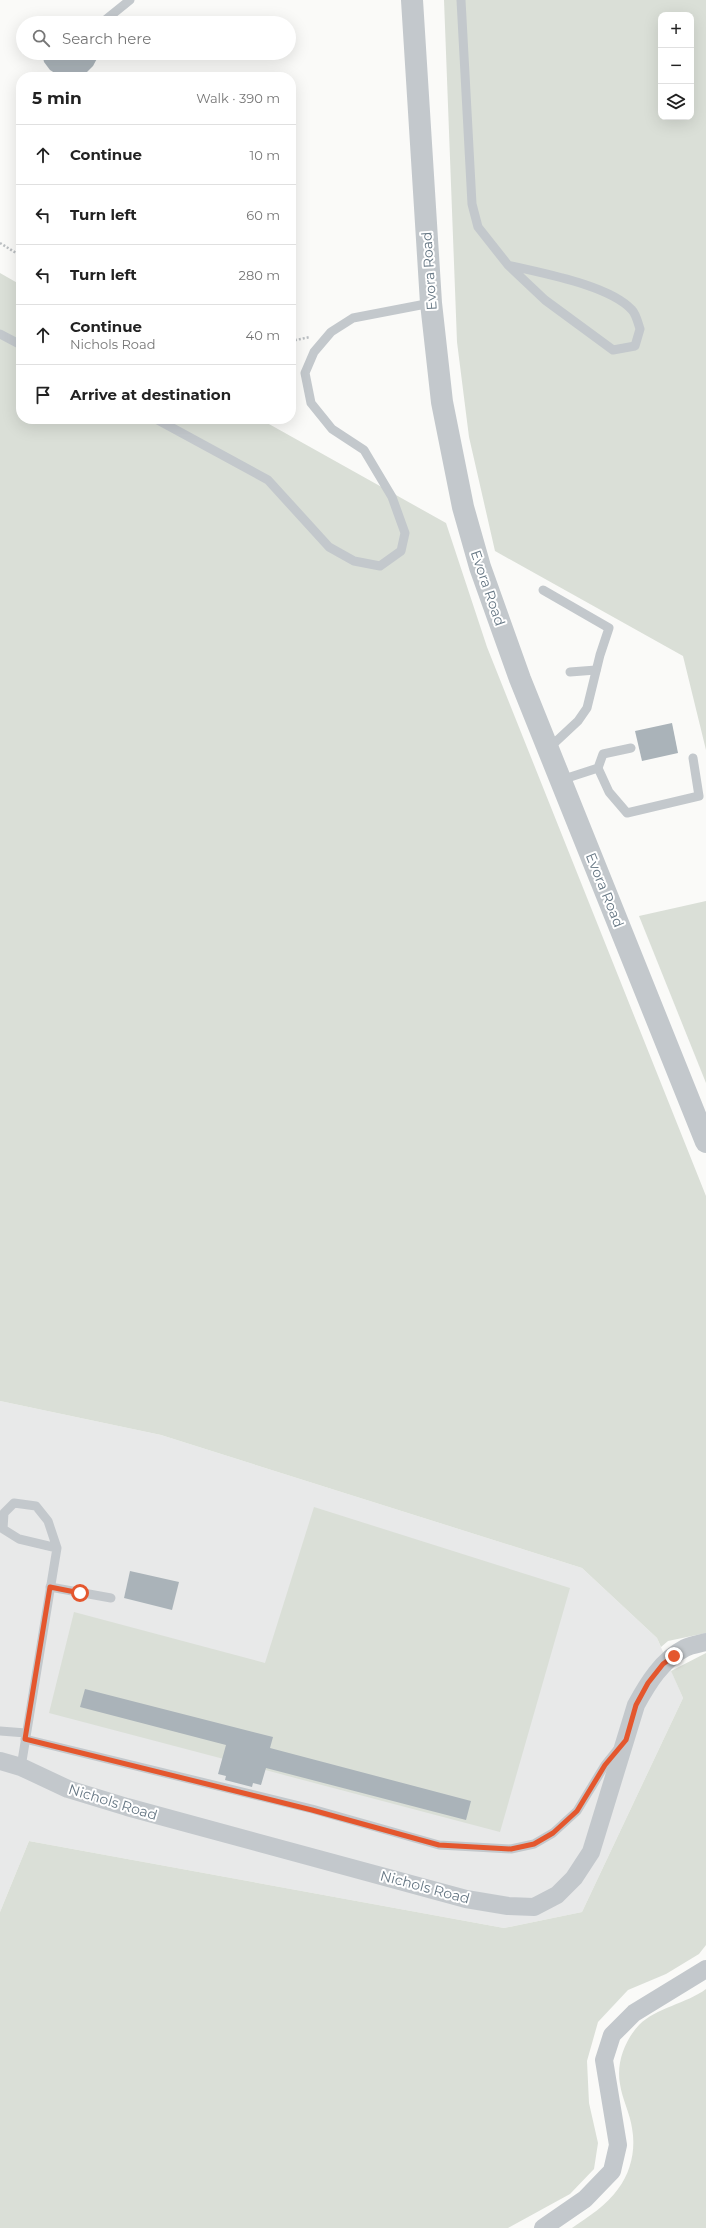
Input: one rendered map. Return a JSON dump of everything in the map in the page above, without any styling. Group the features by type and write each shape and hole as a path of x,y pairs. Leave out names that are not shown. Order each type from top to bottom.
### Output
{"street":[{"name":"Evora Road","path":"412,0 431,303 442,402 452,459 471,537 499,624 706,1142"},
{"name":"Nichols Road","path":"0,1761 21,1767 68,1789 127,1807 466,1900 508,1906 534,1907 557,1895 574,1878 591,1852 636,1705 648,1683 663,1664 685,1648 706,1642"},
{"path":"543,2228 585,2199 612,2171 618,2145 604,2060 612,2035 634,2013 706,1969"}],"lane":[{"path":"111,16 130,0"},
{"path":"461,0 472,204 478,227 508,265 545,300 613,350 635,346 640,329 632,310 617,297 580,284 508,265"},
{"path":"165,424 268,480 329,546 354,561 380,566 401,551 405,533 392,497 364,450 332,429 311,403 305,373 314,352 331,332 353,318 431,303"},
{"path":"0,334 16,342"},
{"path":"543,590 609,628 596,670 587,708 578,721 548,749"},
{"path":"570,672 596,670"},
{"path":"631,748 603,754 598,768 609,792 627,813 699,796 693,758"},
{"path":"561,780 598,768"},
{"path":"21,1767 57,1548 48,1521 36,1506 14,1503 4,1512 3,1529 19,1538 57,1548"},
{"path":"50,1587 111,1598"},
{"path":"0,1731 26,1736 312,1810 439,1845 511,1849 534,1844 553,1833 577,1811 605,1765 626,1740"}],"path":[{"path":"0,244 16,253"}],"shaded area":[{"path":"444,0 706,0 706,750 683,656 495,551 469,437 457,342"},
{"path":"0,273 16,282 16,424 269,424 446,523 487,647 706,1196 706,1633 668,1641 661,1647 657,1638 582,1568 161,1435 0,1401"},
{"path":"706,901 706,1083 639,916"},
{"path":"0,1401 161,1435 582,1568 657,1638 683,1698 582,1912 504,1928 29,1841 0,1912"},
{"path":"314,1507 570,1588 500,1832 49,1713 74,1612 265,1663"},
{"path":"706,1653 706,1945 699,1954 666,1974 628,1990 598,2022 587,2061 589,2103 598,2143 594,2169 570,2194 508,2228 0,2228 0,1912 29,1841 504,1928 582,1912 683,1698 671,1671"},
{"path":"706,1989 706,2228 572,2228 597,2210 614,2195 629,2168 633,2152 633,2136 630,2117 621,2090 619,2076 619,2068 626,2045 634,2031 646,2019"}],"building":[{"path":"44,60 96,60 87,72 53,72"},
{"path":"672,723 678,753 642,761 635,731"},
{"path":"130,1571 179,1582 172,1610 124,1598"},
{"path":"85,1689 273,1737 270,1748 471,1801 466,1820 266,1768 261,1785 253,1783 252,1787 225,1780 226,1776 218,1774 226,1745 80,1707"}],"route":[{"path":"80,1593 50,1587 25,1739 312,1810 439,1845 511,1849 534,1844 553,1833 577,1811 605,1765 626,1740 636,1705 648,1683 663,1664 674,1656"}]}
